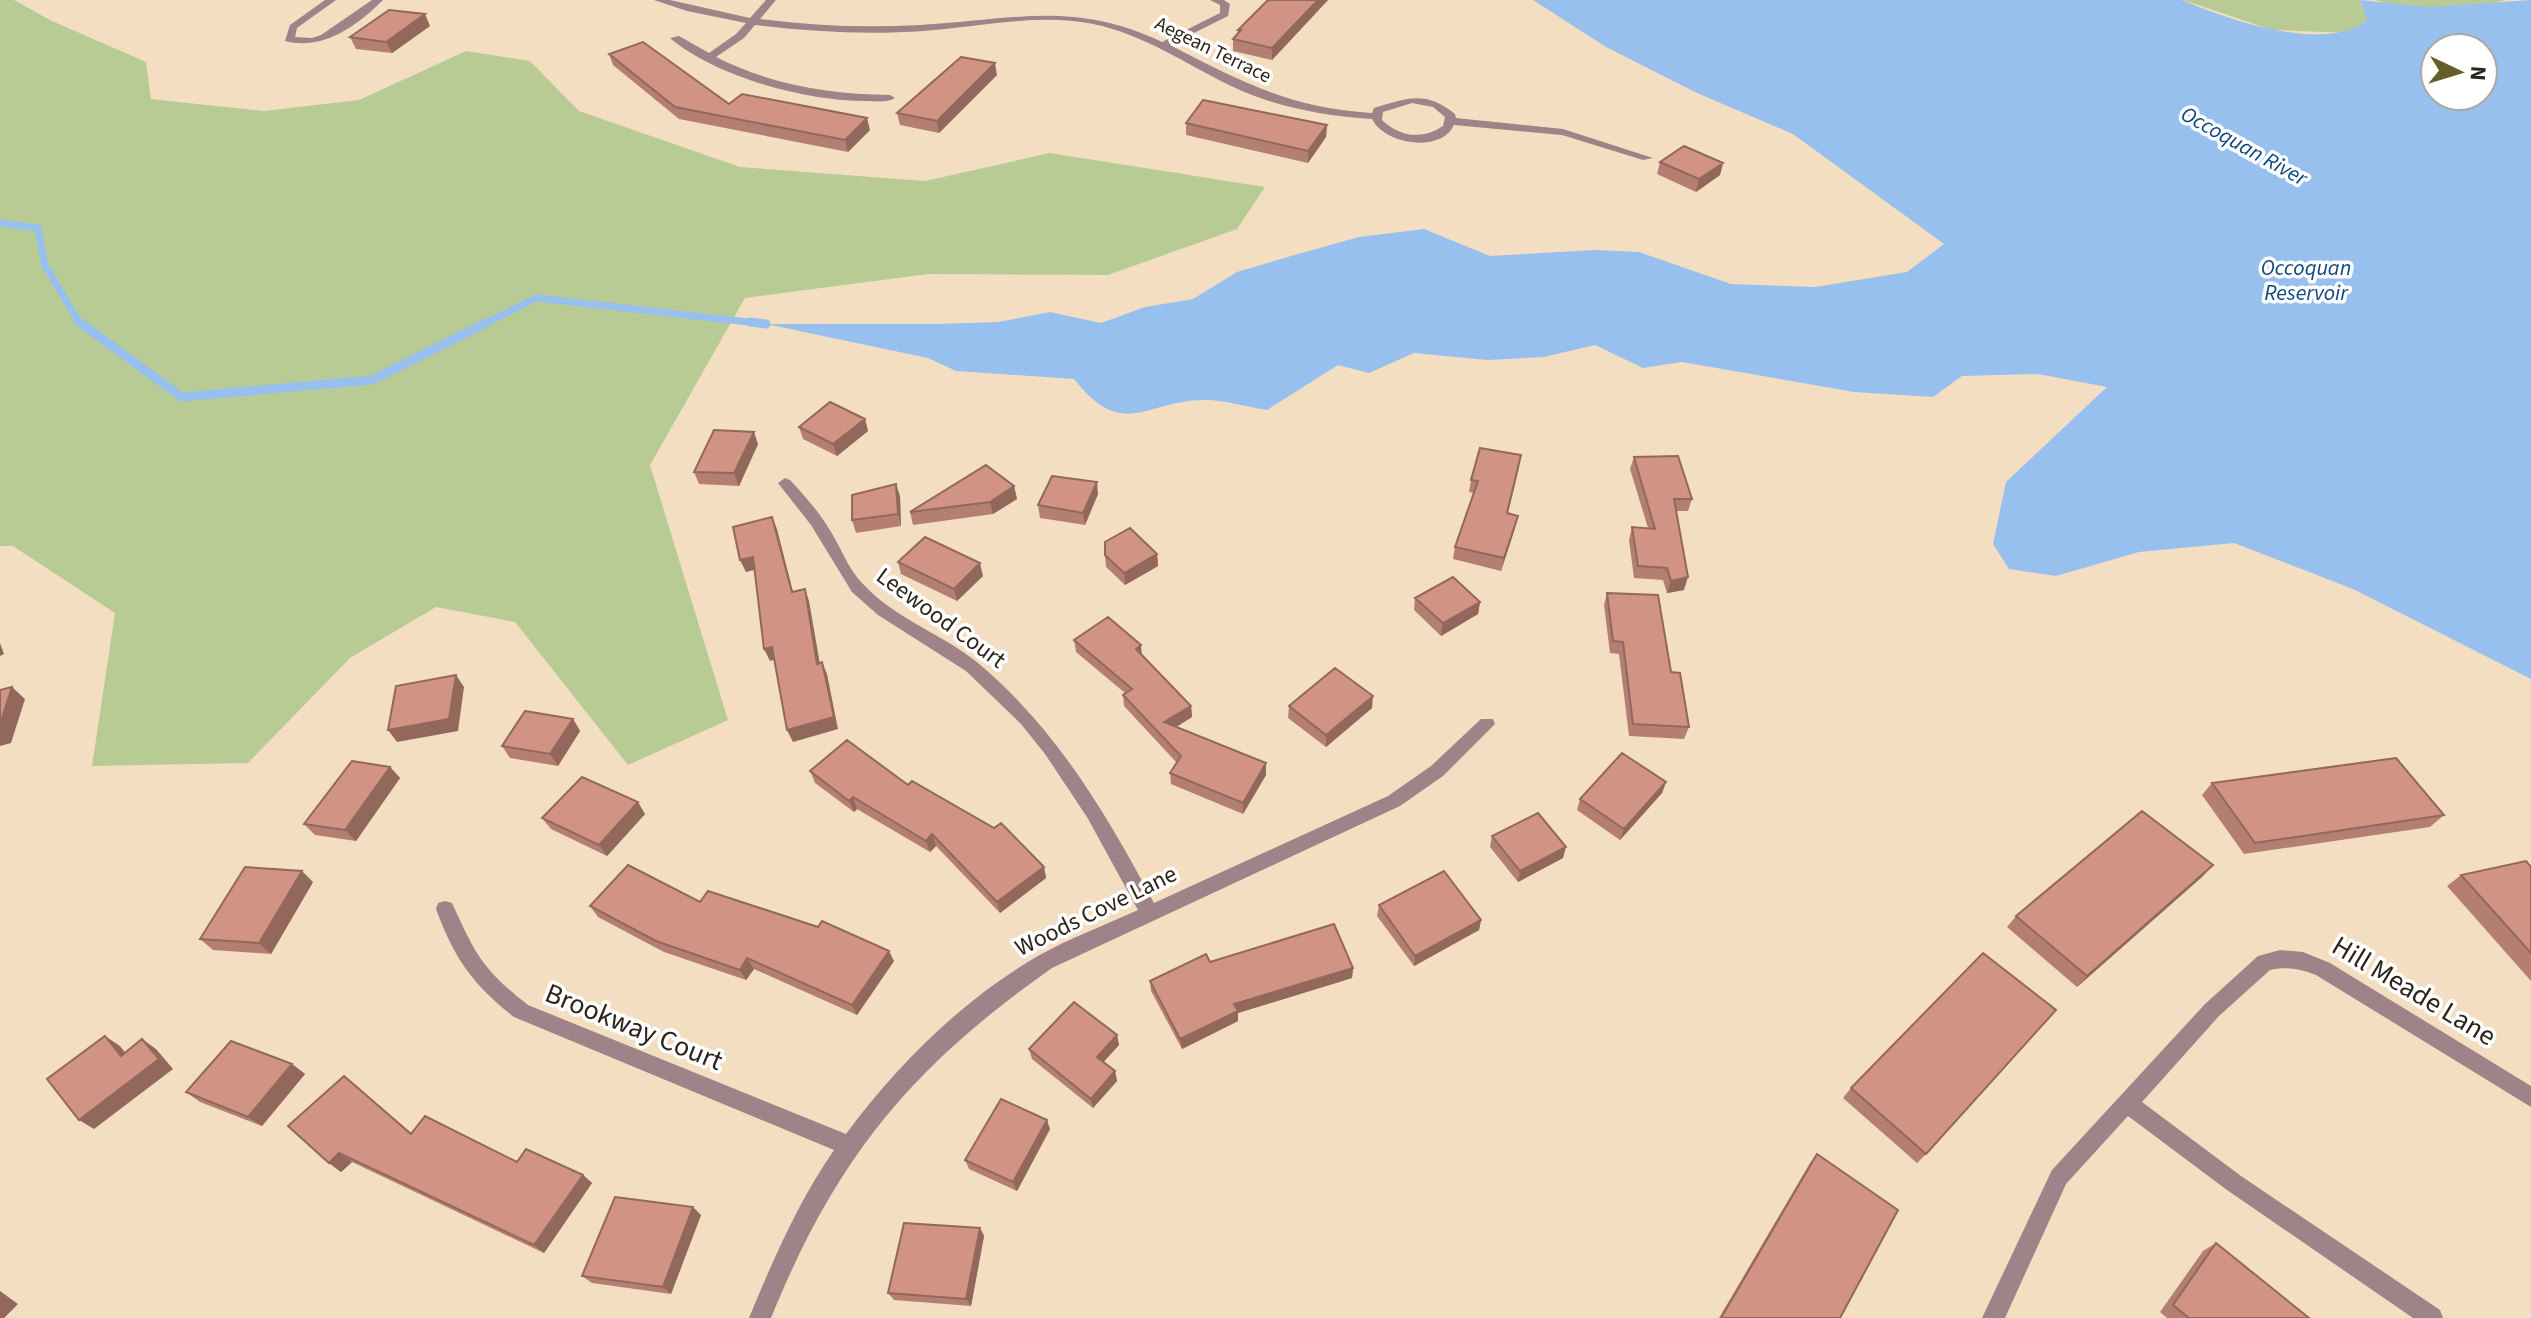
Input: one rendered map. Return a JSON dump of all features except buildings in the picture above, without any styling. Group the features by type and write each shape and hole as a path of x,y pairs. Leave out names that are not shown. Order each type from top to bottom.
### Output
{"street":[{"path":"331,0 293,27 289,39 305,42 327,37 378,0"},
{"name":"Aegean Terrace","path":"659,0 755,20 890,30 1046,18 1090,21 1165,44 1238,85 1277,101 1325,112 1376,116 1387,104 1412,100 1446,109 1451,121 1563,132 1647,158"},
{"path":"708,58 755,20 771,0"},
{"path":"1165,44 1225,14 1225,4 1215,0"},
{"path":"675,38 733,72 794,89 840,97 890,98"},
{"path":"1376,116 1383,129 1408,138 1432,137 1448,128 1451,121"},
{"name":"Leewood Court","path":"785,483 805,505 857,588 883,611 957,654 1007,698 1111,837 1149,912"},
{"name":"Woods Cove Lane","path":"760,1318 802,1227 847,1145 893,1087 944,1035 999,991 1045,962 1394,801 1437,771 1487,724"},
{"name":"Brookway Court","path":"445,909 461,953 486,985 521,1011 847,1145"},
{"name":"Hill Meade Lane","path":"1993,1318 2059,1177 2212,1010 2265,962 2280,959 2303,961 2323,969 2531,1097"},
{"path":"2127,1103 2234,1183 2432,1318"}],"green space":[{"path":"0,0 14,0 50,20 146,62 151,99 264,111 359,100 466,51 530,61 579,111 740,167 925,181 1050,153 1265,187 1237,229 1108,275 928,274 745,298 650,465 728,720 628,765 515,622 436,607 350,658 248,763 92,766 115,613 13,546 0,546"},
{"path":"2183,0 2360,0 2367,21 2350,33 2272,30"},
{"path":"2375,0 2505,0 2440,8"}],"water":[{"name":"Occoquan Reservoir","path":"1533,0 2182,0 2250,24 2302,34 2326,34 2348,30 2367,21 2360,0 2429,7 2531,0 2531,679 2353,589 2234,543 2139,552 2056,576 2009,569 1993,544 2006,482 2107,387 2038,374 1962,376 1933,397 1854,392 1682,362 1643,368 1595,345 1544,357 1488,360 1414,353 1369,373 1338,365 1267,410 1205,400 1122,413 1107,409 1074,379 956,371 928,358 766,324 998,322 1050,312 1101,323 1145,307 1193,299 1237,272 1298,254 1359,237 1424,229 1490,256 1594,250 1639,252 1731,284 1815,287 1907,272 1944,244 1793,134 1697,93 1606,47"}],"waterway":[{"path":"0,223 38,228 45,265 80,324"},
{"path":"79,322 182,397 372,380 536,298 766,324 750,322"}],"water label":[{"name":"Occoquan River","path":"2244,146"}]}
